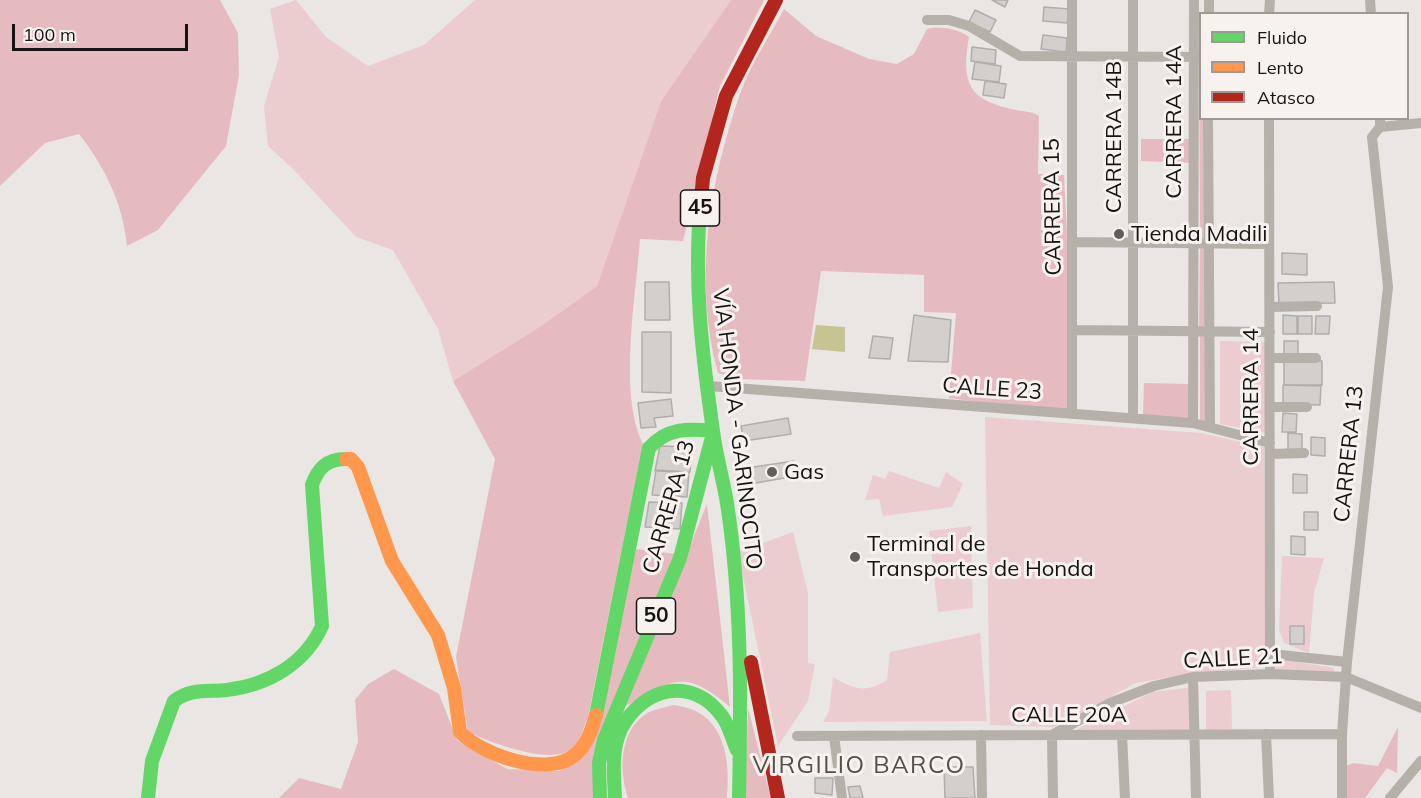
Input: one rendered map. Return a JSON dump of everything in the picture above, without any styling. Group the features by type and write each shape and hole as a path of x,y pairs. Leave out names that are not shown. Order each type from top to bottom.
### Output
{"main road":[{"name":"VÍA HONDA - GARINOCITO","path":"739,798 742,770 742,678 738,602 727,503 713,431 710,386 699,324 696,274 703,178 726,96 776,0"},
{"path":"148,798 147,784 154,755 174,701 180,695 189,691 226,690 257,684 304,655 319,636 322,626 312,485 316,470 326,462 341,458 351,459 358,467 392,561 438,635 452,679 460,732 477,747 517,760 553,766 569,760 586,743 596,716 649,448 663,435 674,431 689,428 713,431"},
{"name":"CARRERA 13","path":"600,798 599,763 604,740 680,558 713,431"},
{"path":"738,602 778,798"},
{"path":"615,798 612,765 621,725 633,708 646,698 661,692 681,690 699,694 716,707 726,719 742,770"}],"street":[{"name":"CARRERA 15","path":"1072,0 1074,330 1072,414"},
{"name":"CARRERA 14B","path":"1133,0 1133,418"},
{"name":"CARRERA 14A","path":"1193,423 1192,332 1197,57 1194,0"},
{"path":"927,20 949,20 969,26 1020,56 1197,57"},
{"name":"CARRERA 14A","path":"1208,120 1210,428"},
{"name":"CARRERA 14","path":"1269,120 1270,674"},
{"path":"1380,123 1421,123"},
{"name":"CARRERA 13","path":"1342,798 1342,734 1347,662 1388,287 1372,137 1380,123"},
{"path":"1073,242 1269,244"},
{"path":"1270,307 1317,306"},
{"path":"1074,330 1270,332"},
{"path":"1270,358 1316,358"},
{"name":"CALLE 23","path":"710,386 1193,423 1270,442"},
{"path":"1271,407 1307,407"},
{"path":"1270,454 1304,453"},
{"path":"1271,654 1347,662"},
{"name":"CALLE 21","path":"1052,735 1110,703 1154,686 1193,677 1270,674 1346,677 1421,708"},
{"path":"1193,677 1196,798"},
{"path":"1266,734 1269,798"},
{"name":"CALLE 20A","path":"797,736 1342,734"},
{"path":"981,735 982,798"},
{"path":"1052,735 1053,798"},
{"path":"1122,735 1125,798"},
{"path":"834,736 842,798"},
{"path":"1390,798 1421,761"}],"shaded area":[{"path":"0,0 220,0 238,33 239,75 226,146 158,230 127,246 117,201 105,173 79,134 45,143 0,186"},
{"path":"296,0 326,37 368,66 424,45 475,0 731,0 661,101 597,286 541,326 453,381 438,329 393,250 356,237 293,169 268,146 264,106 279,57 270,9"},
{"path":"731,0 764,0 720,86 683,241 640,239 630,372 631,399 643,444 588,717 576,744 565,753 538,754 506,747 468,732 456,657 495,459 453,381 541,326 597,286 661,101"},
{"path":"784,9 816,36 869,59 897,64 914,54 927,29 943,28 960,32 969,37 966,67 968,78 978,95 1001,106 1031,112 1039,116 1038,174 1064,175 1068,255 1069,414 949,398 956,313 924,312 924,275 821,271 805,381 737,379 718,373 710,338 706,268 713,197 729,128 744,83"},
{"path":"1199,120 1208,120 1210,242 1200,241"},
{"path":"1141,139 1191,139 1191,163 1141,161"},
{"path":"1200,246 1209,246 1211,329 1199,329"},
{"path":"816,325 845,327 845,352 812,349"},
{"path":"1212,334 1213,424 1200,421 1200,335"},
{"path":"1220,341 1267,342 1266,433 1220,424"},
{"path":"1144,383 1190,384 1190,418 1143,415"},
{"path":"985,417 1201,433 1264,447 1266,667 1189,674 1136,683 1055,727 990,725"},
{"path":"889,471 939,488 946,472 963,484 952,507 883,516 879,499 865,500 873,475 885,479"},
{"path":"707,504 730,707 701,686 689,682 678,682 654,690 624,707"},
{"path":"971,526 973,608 938,612 929,531"},
{"path":"793,532 808,593 808,663 815,664 808,701 778,746 738,552"},
{"path":"636,549 676,554 594,798 279,798 299,778 341,789 358,742 355,700 368,684 394,669 439,694 457,740 507,769 559,771 580,757"},
{"path":"1282,556 1324,558 1314,593 1309,653 1284,643 1279,630"},
{"path":"980,633 987,721 823,722 829,712 833,677 853,687 873,687 887,680 890,652"},
{"path":"1278,650 1298,662 1334,668 1334,675 1275,672"},
{"path":"1192,687 1194,730 1073,731 1153,692"},
{"path":"1231,690 1232,729 1206,730 1206,691"},
{"path":"673,705 690,709 703,716 713,725 720,737 727,766 727,798 628,798 623,764 626,741 631,730 646,714"},
{"path":"748,708 771,798 745,798"},
{"path":"1398,727 1397,773 1387,768 1365,798 1346,798 1346,766 1353,763 1378,766"}],"building":[{"path":"992,0 1008,0 1005,7"},
{"path":"1044,7 1069,9 1067,23 1043,21"},
{"path":"975,10 996,20 990,32 969,22"},
{"path":"1043,35 1067,38 1066,52 1041,49"},
{"path":"972,47 996,50 995,64 971,61"},
{"path":"975,62 1001,66 999,82 972,79"},
{"path":"985,81 1006,84 1004,98 983,95"},
{"path":"1282,253 1307,254 1307,275 1282,274"},
{"path":"645,282 669,282 670,320 645,320"},
{"path":"1334,282 1335,303 1279,304 1278,283"},
{"path":"914,315 951,320 948,362 908,361"},
{"path":"1283,315 1297,316 1297,334 1283,334"},
{"path":"1298,316 1312,316 1312,334 1298,334"},
{"path":"1316,316 1330,316 1329,334 1315,334"},
{"path":"642,332 671,332 671,393 642,392"},
{"path":"873,336 893,338 890,359 869,358"},
{"path":"1284,341 1298,341 1298,359 1284,359"},
{"path":"1284,361 1322,361 1322,385 1284,385"},
{"path":"1283,385 1321,386 1320,405 1283,404"},
{"path":"671,399 673,416 654,418 656,427 641,428 638,403"},
{"path":"1283,413 1297,414 1296,432 1282,432"},
{"path":"788,418 791,434 744,441 741,426"},
{"path":"1288,433 1302,434 1302,452 1288,452"},
{"path":"1311,437 1325,438 1325,456 1311,455"},
{"path":"660,446 692,447 690,472 655,471"},
{"name":"Gas","path":"794,461 796,476 750,484 747,468"},
{"path":"656,470 689,472 687,497 652,495"},
{"path":"1293,474 1307,475 1307,493 1293,493"},
{"path":"649,502 682,503 680,529 645,527"},
{"path":"1304,512 1318,512 1318,530 1304,530"},
{"path":"1291,536 1305,537 1305,555 1291,554"},
{"path":"1290,626 1304,626 1304,644 1290,644"},
{"path":"944,767 973,767 975,798 945,798"},
{"path":"815,778 833,778 832,795 815,793"},
{"path":"860,786 863,798 850,798 848,787"}],"traffic: fast":[{"path":"701,200 698,287 702,344 714,440 732,540 738,613 739,798"},
{"path":"596,715 649,448 663,436 678,431 713,431"},
{"path":"600,798 599,763 604,740 680,558 712,437"},
{"path":"148,798 152,761 174,701 193,692 227,690 271,678 295,662 315,639 322,626 312,485 320,469 328,463 346,459"},
{"path":"615,798 614,754 621,729 642,703 655,696 668,691 683,691 697,695 710,703 729,728 737,750"}],"traffic: slow":[{"path":"346,459 351,459 358,467 392,561 438,635 454,688 460,732 483,749 515,761 548,764 563,762 579,751 596,715"}],"traffic: jam":[{"path":"701,200 703,178 726,96 776,0"},
{"path":"751,662 778,798"}],"place":[{"name":"Tienda Madili","path":"1119,234"},
{"name":"Gas","path":"772,472"},
{"name":"Terminal de Transportes de Honda","path":"855,557"}],"district":[{"name":"VIRGILIO BARCO","path":"859,766"}]}
